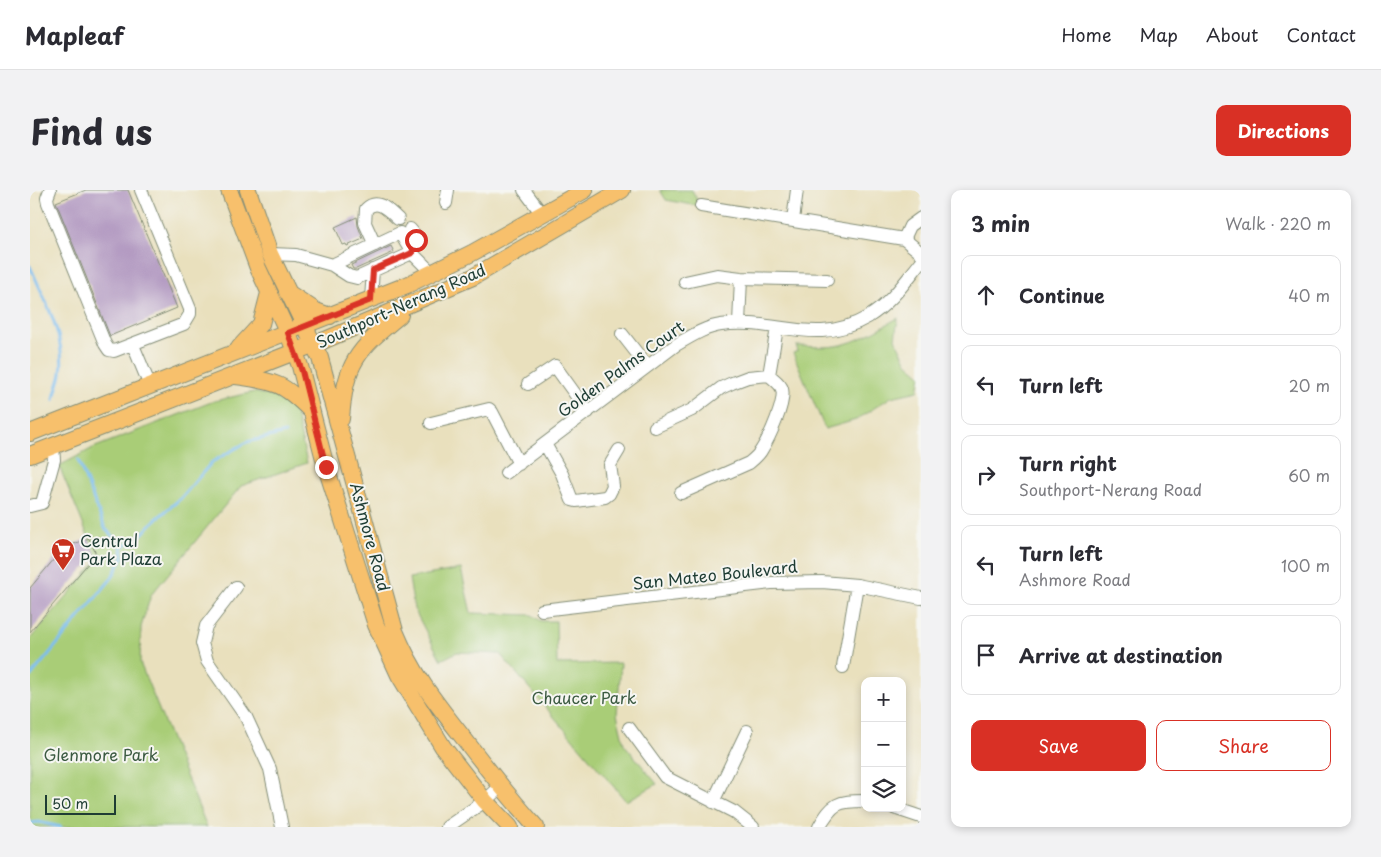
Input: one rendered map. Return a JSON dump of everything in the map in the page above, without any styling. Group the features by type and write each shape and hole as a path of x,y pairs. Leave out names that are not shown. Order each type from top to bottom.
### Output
{"main road":[{"name":"Ashmore Road","path":"229,190 248,244 295,352 326,467 376,626 411,697 443,747 485,800 510,827"},
{"name":"Ashmore Road","path":"248,190 270,254 320,358 395,631 406,657 425,689 501,786 536,827"},
{"name":"Southport-Nerang Road","path":"30,433 371,300 480,249 585,190"},
{"name":"Southport-Nerang Road","path":"30,456 314,345 472,278 622,190"},
{"path":"288,292 316,311 330,316"},
{"path":"233,354 254,334 261,324 269,293"},
{"path":"340,429 343,394 352,362 378,333 414,304"},
{"path":"234,376 270,381 282,386 294,394 312,413"}],"street":[{"path":"50,190 47,198 48,203 104,344 109,350 114,351 184,324 190,314 190,309 141,190"},
{"path":"446,203 448,190"},
{"path":"524,190 542,214"},
{"path":"793,220 797,190"},
{"path":"392,262 375,245 365,223 366,209 369,206 379,204 398,219"},
{"path":"701,206 904,239 921,253"},
{"path":"904,239 910,226 921,218"},
{"path":"410,229 416,236 412,253"},
{"path":"332,265 400,233 412,253 432,273"},
{"path":"371,300 371,272 375,245"},
{"path":"270,254 296,255 332,265 349,276 357,278 412,253"},
{"path":"352,255 371,272"},
{"name":"Golden Palms Court","path":"506,473 647,366 696,333 719,325 738,323 814,332 841,328 859,322 888,302 921,262"},
{"path":"685,282 717,275 741,278 827,280"},
{"path":"738,323 741,278"},
{"path":"769,375 777,328"},
{"path":"622,334 647,366"},
{"path":"133,344 150,386"},
{"path":"528,384 555,366 588,412"},
{"path":"655,427 692,410 732,382 769,375"},
{"path":"681,493 749,463 762,450 783,399 780,385 769,375"},
{"path":"431,423 489,409 519,464"},
{"path":"545,444 562,474 569,496 572,500 576,501 605,497 609,494 613,486 610,465 619,450"},
{"path":"30,506 42,503 54,460 53,446"},
{"name":"San Mateo Boulevard","path":"542,610 771,583 822,582 857,585 921,598"},
{"path":"843,667 857,585"},
{"path":"236,587 206,626 202,643 207,661 246,717 270,769 282,827"},
{"path":"629,728 665,777 734,812 753,827"},
{"path":"713,802 747,731"},
{"path":"447,827 501,786"},
{"path":"819,827 829,810 844,801 861,801"},
{"path":"906,812 921,817"}],"green space":[{"path":"660,190 692,190 698,206 666,200"},
{"path":"898,318 895,339 907,363 921,375 918,391 891,397 856,420 825,429 793,353 798,351 796,346 826,347 844,344 868,335"},
{"name":"Glenmore Park","path":"254,392 275,397 295,410 307,463 241,486 151,595 141,627 140,663 207,827 30,827 30,639 98,560 59,466 93,448 214,401"},
{"name":"Chaucer Park","path":"461,569 471,613 532,615 541,621 556,621 557,664 621,663 617,714 624,744 657,784 626,801 500,654 457,652 441,660 414,609 409,578"}],"building":[{"path":"86,190 128,190 177,308 110,336 56,202"},
{"path":"357,217 363,239 347,246 346,244 343,245 335,227"},
{"path":"391,246 394,252 353,269 351,265"},
{"name":"Central Park Plaza","path":"89,538 96,554 30,632 30,588 60,552 59,550"}],"waterway":[{"path":"30,266 53,318 60,345 61,373 54,400"},
{"path":"122,547 142,534 181,498 212,462 247,442 285,433"},
{"path":"30,677 111,579 123,557 122,547 105,528 78,460"},
{"path":"30,823 39,822 61,827"}],"place":[{"name":"Central Park Plaza","path":"63,571"}],"route":[{"path":"326,467 302,371 288,333 371,300 373,270 412,253 416,240"}]}
